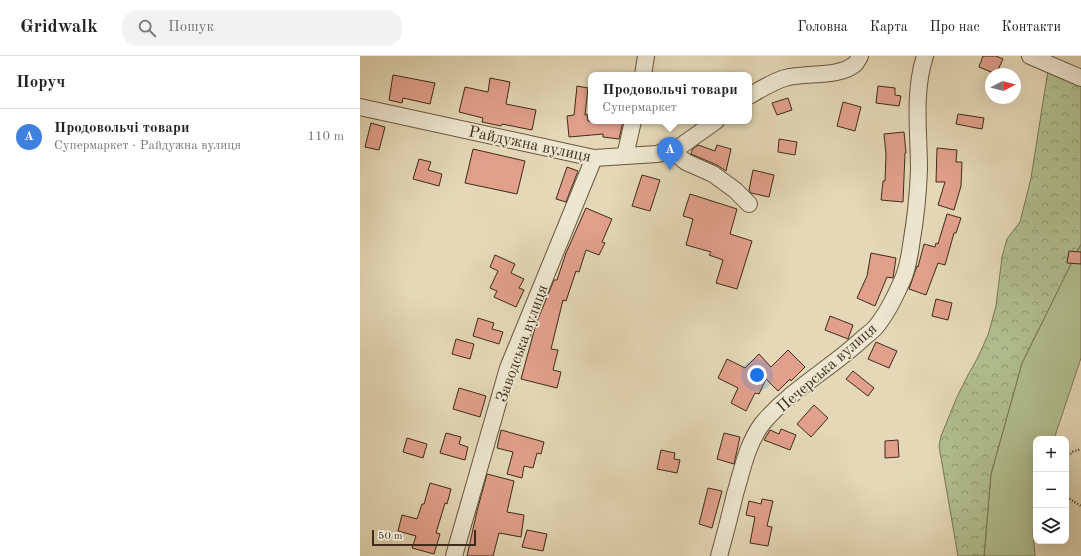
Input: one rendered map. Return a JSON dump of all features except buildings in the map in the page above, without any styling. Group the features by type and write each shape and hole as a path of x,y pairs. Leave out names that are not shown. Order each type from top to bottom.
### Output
{"street":[{"path":"643,72 646,56"},
{"path":"752,94 786,78 801,75 828,74 840,71 855,64 860,56"},
{"name":"Печерська вулиця","path":"719,556 743,465 751,442 762,425 783,403 810,380 844,355 875,328 890,306 903,279 916,214 919,170 917,122 919,84 925,56"},
{"path":"1030,56 1081,78"},
{"name":"Райдужна вулиця","path":"360,107 594,158 656,154 678,148 712,124"},
{"path":"625,156 632,124"},
{"path":"671,150 686,162 713,174 735,190 748,204"},
{"name":"Заводська вулиця","path":"454,556 508,368 594,158"}],"path":[{"path":"1069,455 1072,452 1081,449"},
{"path":"1069,498 1081,506"}],"green space":[{"path":"1049,64 1081,78 1081,244 1022,363 991,474 984,556 958,556 939,446 941,436 957,397 988,335 996,306 1002,257 1007,239 1020,222 1031,178"},
{"path":"1081,244 1081,358 1055,436 1033,436 1033,544 1035,556 984,556 991,474 1022,363"}],"place":[{"name":"Продовольчі товари","path":"670,170"}]}
